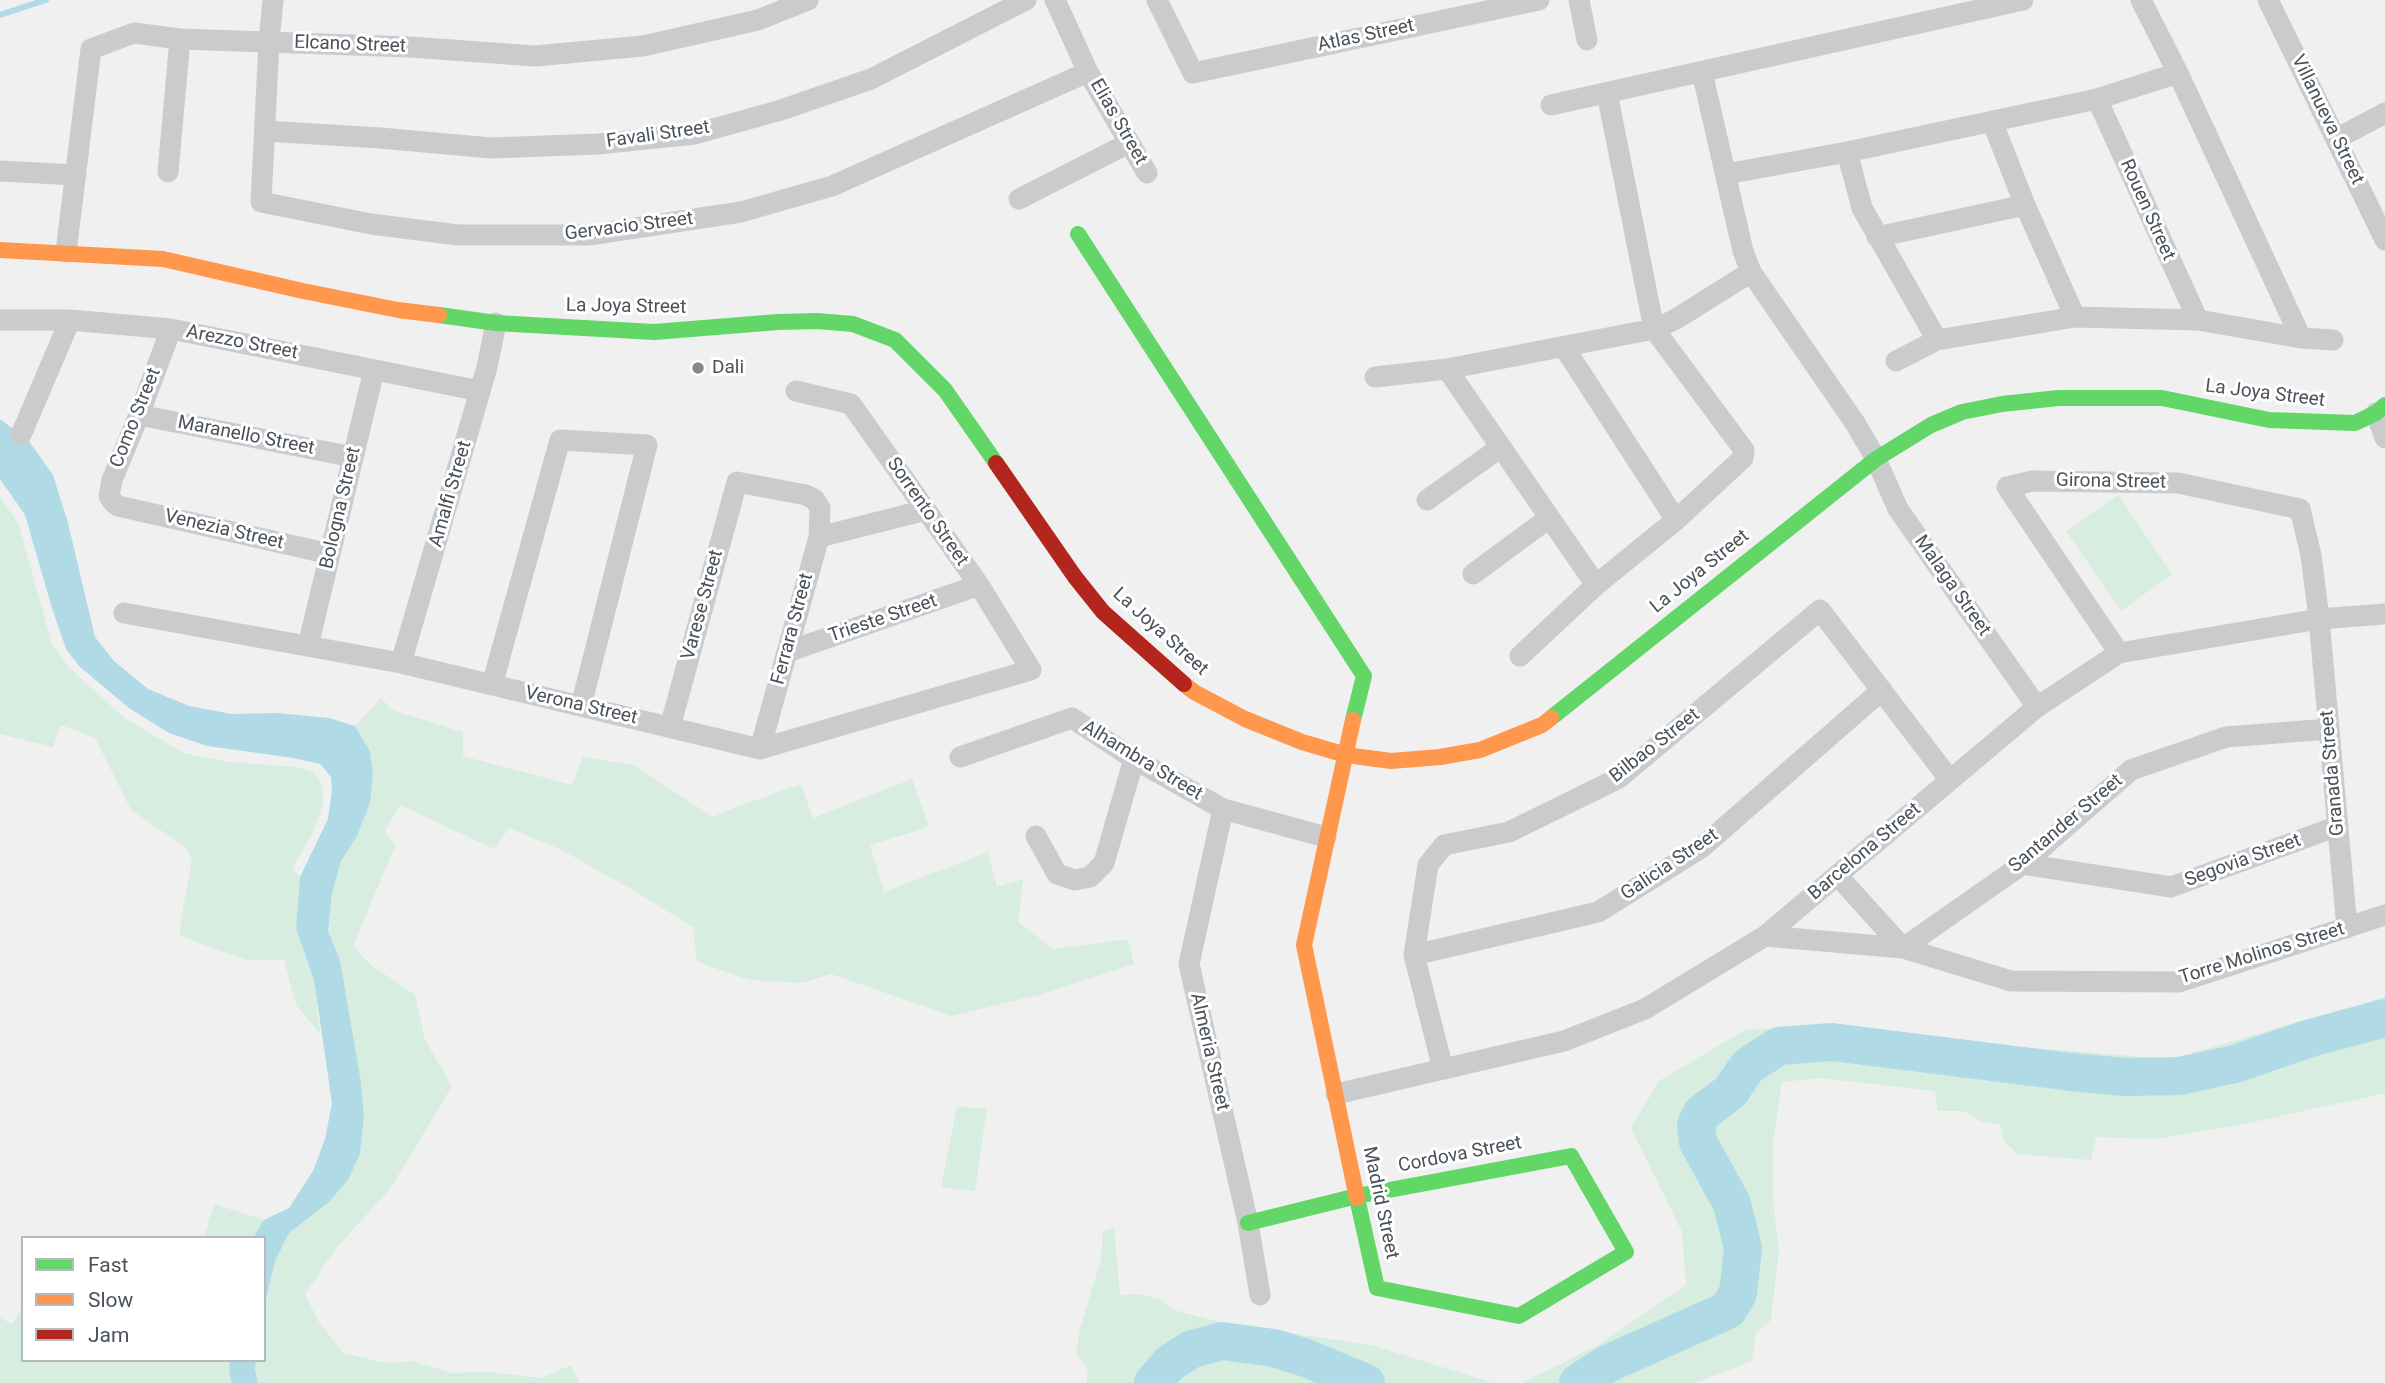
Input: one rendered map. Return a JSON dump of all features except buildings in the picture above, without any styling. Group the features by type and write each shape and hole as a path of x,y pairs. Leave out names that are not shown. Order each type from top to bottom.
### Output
{"street":[{"name":"Gervacio Street","path":"273,0 261,202 371,225 458,235 589,235 741,212 832,186 1088,72"},
{"name":"Elcano Street","path":"66,252 91,50 134,33 180,39 410,47 535,56 643,46 758,20 808,0"},
{"name":"Favali Street","path":"265,131 491,148 598,144 695,134 781,110 871,79 1026,0"},
{"name":"Elias Street","path":"1055,0 1088,72 1147,173"},
{"name":"Atlas Street","path":"1157,0 1193,73 1539,0"},
{"path":"1579,0 1587,40"},
{"path":"1551,105 2023,0"},
{"path":"2141,0 2178,73 2301,338"},
{"name":"Villanueva Street","path":"2268,0 2383,232"},
{"path":"168,172 180,39"},
{"name":"Malaga Street","path":"1702,72 1743,251 1752,271 1844,405 1875,459 1898,509 2037,707"},
{"path":"1726,174 1847,152 2097,99 2178,73"},
{"path":"1520,656 1595,585 1676,520 1743,458 1744,450 1654,329 1607,93"},
{"name":"Rouen Street","path":"2097,99 2198,320"},
{"path":"2336,139 2385,113"},
{"path":"1992,121 2025,205 2075,317"},
{"path":"1019,199 1129,143"},
{"path":"1847,152 1862,208 1937,340"},
{"path":"0,171 76,175"},
{"path":"1877,237 2025,205"},
{"name":"Madrid Street","path":"1078,234 1364,676 1304,945 1377,1288 1519,1316 1626,1252 1571,1156"},
{"name":"La Joya Street","path":"0,250 163,259 398,310 496,323 654,332 817,321 853,324 895,340 945,390 1075,577 1103,612 1194,692 1245,719 1302,742 1346,755 1391,761 1480,750 1542,725 1875,459 1931,425 1962,412 2002,404 2058,398 2162,398 2269,419 2326,424 2355,423 2381,409"},
{"path":"1375,377 1447,369 1654,329 1676,319 1752,271"},
{"path":"1896,361 1937,340 2075,317 2198,320 2301,338 2333,340"},
{"name":"Arezzo Street","path":"0,320 70,320 171,329 480,391"},
{"path":"21,435 70,320"},
{"name":"Amalfi Street","path":"401,663 480,391 496,323"},
{"name":"Como Street","path":"118,506 109,496 109,489 171,329"},
{"path":"1564,347 1676,520"},
{"path":"1447,369 1595,585"},
{"name":"Bologna Street","path":"308,646 374,370"},
{"name":"Sorrento Street","path":"796,391 851,404 979,585 1031,670"},
{"path":"2381,409 2385,438"},
{"name":"Maranello Street","path":"139,415 353,457"},
{"path":"492,685 560,440 647,445 581,706"},
{"path":"1427,500 1501,447"},
{"name":"Girona Street","path":"2119,653 2007,487 2032,481 2178,483 2300,509 2311,555 2319,620"},
{"name":"Ferrara Street","path":"737,482 806,495 815,500 820,508 818,537 760,749"},
{"name":"Varese Street","path":"670,727 737,482"},
{"name":"Venezia Street","path":"118,506 330,554"},
{"path":"818,537 926,510"},
{"path":"1473,574 1549,518"},
{"name":"Trieste Street","path":"787,652 979,585"},
{"name":"Bilbao Street","path":"1443,1069 1414,955 1428,865 1444,845 1509,832 1619,778 1820,610 1950,780"},
{"name":"Verona Street","path":"124,612 401,663 760,749 1031,670"},
{"name":"Barcelona Street","path":"1336,1094 1564,1041 1646,1009 1765,936 2037,707 2119,653 2319,620 2385,614"},
{"name":"Granada Street","path":"2319,620 2347,928"},
{"name":"Galicia Street","path":"1414,955 1598,912 1701,848 1882,691"},
{"name":"Alhambra Street","path":"960,757 1072,718 1133,759 1223,809 1326,837"},
{"name":"Santander Street","path":"1903,948 2023,864 2131,770 2226,737 2329,729"},
{"path":"1036,836 1057,873 1075,880 1090,877 1104,863 1133,759"},
{"name":"Almeria Street","path":"1223,809 1189,964 1248,1223 1260,1295"},
{"name":"Segovia Street","path":"2023,864 2171,887 2338,826"},
{"path":"1837,875 1903,948"},
{"name":"Torre Molinos Street","path":"1765,936 1903,948 2011,981 2179,982 2385,915"},
{"name":"Cordova Street","path":"1248,1223 1357,1196 1571,1156"}],"green space":[{"path":"2118,495 2172,574 2121,611 2066,531"},
{"path":"0,497 18,523 52,644 68,666 93,690 126,719 184,753 228,762 297,767 312,771 319,779 323,789 323,804 314,830 292,869 300,877 296,928 314,980 320,1033 296,1005 284,960 246,960 180,936 192,860 185,847 131,810 95,738 61,725 53,747 0,734"},
{"path":"381,698 392,710 463,732 463,756 572,785 583,757 633,765 713,817 801,784 813,818 912,779 929,827 870,845 884,892 988,852 997,887 1023,879 1018,922 1054,949 1128,939 1134,964 1042,994 952,1016 831,974 802,983 750,980 697,962 693,927 562,850 509,828 494,849 400,805 385,831 395,846 353,946 371,965 415,995 425,1040 452,1086 390,1189 337,1247 305,1294 319,1322 343,1353 385,1363 412,1361 452,1373 490,1372 541,1378 571,1365 580,1383 258,1383 256,1362 266,1362 266,1300 275,1261 289,1233 329,1202 348,1180 360,1154 364,1117 361,1082 340,960 328,931 332,894 341,861 357,836 370,803 373,775 370,751 355,726"},
{"path":"2385,997 2385,1093 2244,1124 2157,1139 2096,1137 2091,1160 2017,1154 2004,1141 2000,1124 1980,1121 1963,1111 1938,1111 1935,1091 1821,1078 1782,1082 1773,1142 1773,1200 1779,1250 1771,1320 1756,1333 1752,1361 1695,1383 1522,1383 1598,1345 1686,1285 1682,1232 1631,1128 1659,1081 1746,1029 1850,1027 1997,1045 2171,1059"},
{"path":"957,1107 987,1108 975,1191 941,1187"},
{"path":"214,1204 264,1220 254,1236 205,1236"},
{"path":"1114,1227 1120,1295 1138,1294 1160,1299 1174,1310 1219,1322 1375,1346 1493,1383 1086,1383 1088,1369 1076,1354 1080,1329 1101,1259 1103,1231"},
{"path":"21,1308 21,1362 230,1362 232,1383 0,1383 0,1318 12,1324"}],"water":[{"path":"0,419 28,440 53,475 68,523 95,637 114,661 148,689 189,706 232,714 277,713 329,718 355,726 370,751 373,775 370,803 357,836 341,861 332,894 328,931 340,960 361,1082 364,1117 360,1154 348,1180 329,1202 289,1233 275,1261 266,1300 266,1236 254,1236 264,1220 289,1208 313,1171 325,1139 332,1103 314,980 296,928 300,877 328,819 331,777 320,764 207,746 169,733 129,708 79,666 66,649 25,515 0,479"},
{"path":"230,1362 256,1362 258,1383 232,1383"}],"waterway":[{"path":"0,15 46,0"},
{"path":"1578,1383 1607,1364 1728,1310 1738,1293 1743,1248 1732,1204 1698,1142 1696,1125 1702,1113 1730,1092 1748,1066 1779,1046 1832,1042 2071,1072 2126,1077 2179,1076 2235,1064 2307,1039 2385,1018"},
{"path":"1153,1383 1170,1363 1192,1349 1222,1341 1274,1348 1366,1383"}],"traffic: fast":[{"path":"1078,234 1364,676 1353,720"},
{"path":"439,315 496,323 654,332 778,322 853,324 895,340 945,390 996,463"},
{"path":"1551,718 1876,459 1931,425 1962,412 2002,404 2058,398 2162,398 2269,420 2355,423 2376,413 2385,405"},
{"path":"1248,1223 1357,1196 1571,1156 1626,1252 1519,1316 1377,1288 1357,1198"}],"traffic: slow":[{"path":"0,250 163,259 303,291 398,310 439,315"},
{"path":"1184,684 1245,719 1302,742 1346,755 1391,761 1480,750 1542,725 1551,718"},
{"path":"1353,720 1304,945 1357,1198"}],"traffic: jam":[{"path":"996,463 1075,577 1103,612 1184,684"}],"place":[{"name":"Dali","path":"698,368"}]}
